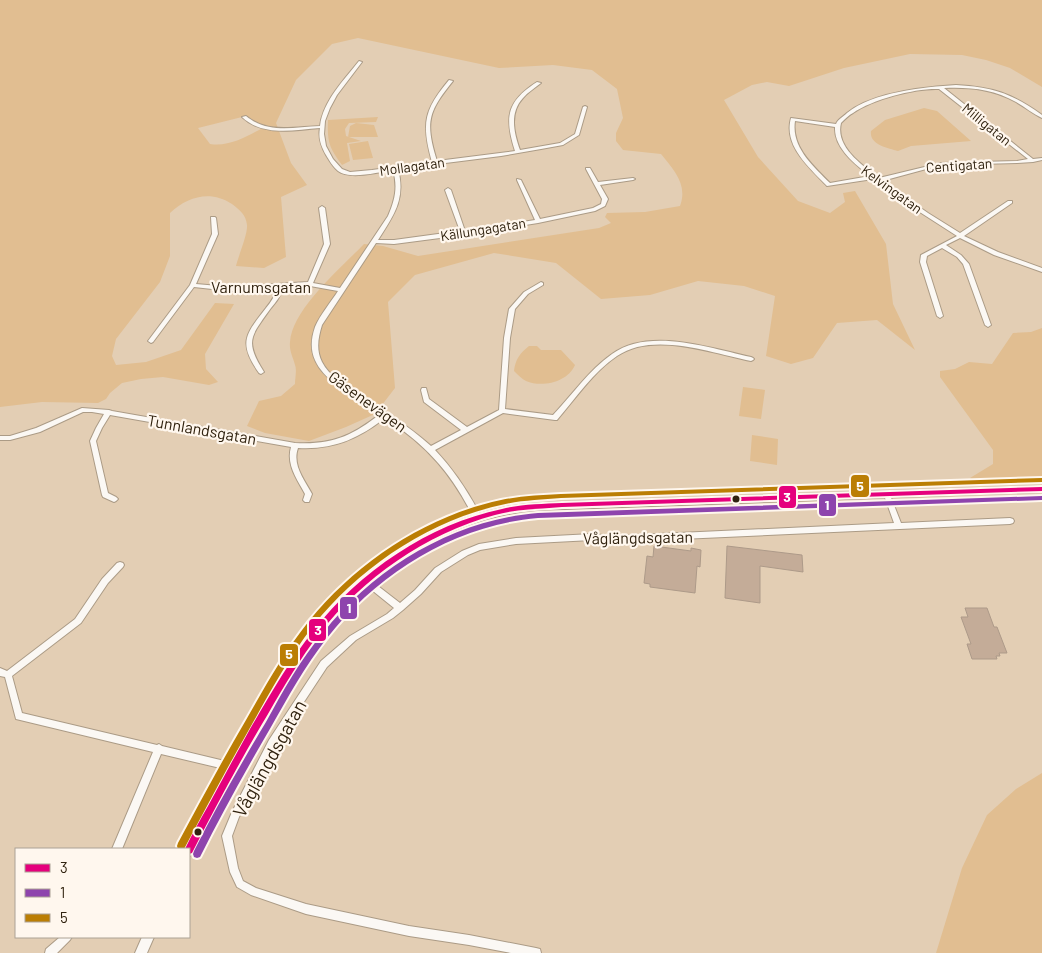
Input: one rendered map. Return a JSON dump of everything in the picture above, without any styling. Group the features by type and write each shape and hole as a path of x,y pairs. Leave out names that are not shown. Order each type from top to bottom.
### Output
{"street":[{"path":"244,117 250,124 261,129 320,127 336,94 360,62"},
{"path":"435,163 429,144 427,121 436,100 451,81"},
{"path":"518,151 511,135 510,113 517,101 539,83"},
{"path":"838,126 845,115 867,104 904,93 941,88 966,87 989,89 1014,99 1042,117"},
{"name":"Milligatan","path":"941,88 1033,161"},
{"name":"Mollagatan","path":"320,127 322,144 339,169 354,173 561,144 574,138 580,130 585,107"},
{"name":"Centigatan","path":"838,126 793,118 791,129 800,151 829,185 876,178 941,164 1033,161 1042,159"},
{"name":"Kelvingatan","path":"838,126 839,140 844,149 876,178 960,236 983,248 1042,270"},
{"name":"Gäsenevägen","path":"395,168 399,180 399,199 391,216 319,325 315,337 316,356 319,364 336,381 431,449 466,495 478,518"},
{"path":"588,170 596,184 633,179"},
{"path":"519,180 538,221"},
{"name":"Källungagatan","path":"374,241 403,241 538,221 591,210 600,207 605,202 596,184"},
{"path":"448,190 463,232"},
{"path":"940,316 923,262 924,255 960,236 1010,202"},
{"path":"310,284 327,244 322,208"},
{"name":"Varnumsgatan","path":"213,218 215,234 193,285 230,289 310,284 341,290"},
{"path":"942,245 959,256 966,264 988,325"},
{"path":"502,411 507,340 512,309 526,293 541,284"},
{"path":"151,341 193,285"},
{"path":"262,372 254,363 248,346 251,331 272,303 280,287"},
{"path":"431,449 502,411 555,418 606,362 622,350 649,342 678,344 751,359"},
{"path":"424,390 426,400 466,430"},
{"name":"Tunnlandsgatan","path":"0,438 10,438 31,432 82,410 109,412 295,445 325,446 346,440 384,415"},
{"path":"109,412 98,428 93,441 105,495 114,499"},
{"path":"295,445 292,463 309,494 308,500"},
{"path":"190,848 233,767 280,685 338,607 366,581 426,541 478,518 511,510 562,505 1042,489"},
{"path":"887,495 898,526"},
{"name":"Våglängdsgatan","path":"536,953 470,940 409,931 306,909 254,892 240,884 233,869 227,836 235,815 272,743 324,664 353,638 379,624 400,608 450,561 480,547 592,537 614,539 1010,521"},
{"path":"120,566 105,581 78,621 4,673 19,716 233,767"},
{"path":"366,581 400,608"},
{"path":"117,848 159,748"},
{"path":"50,953 66,938"},
{"path":"141,953 148,938"}],"shaded area":[{"path":"0,0 1042,0 1042,87 1010,68 986,60 962,55 910,54 844,68 789,86 767,82 752,85 724,100 758,157 798,201 830,213 845,202 843,193 855,191 886,244 893,304 915,350 877,320 837,323 813,358 791,364 766,356 775,296 744,286 698,281 650,295 601,299 556,263 494,253 415,275 388,302 395,388 375,414 309,441 265,433 247,426 259,401 281,396 295,384 296,369 290,342 299,316 331,276 364,244 383,246 418,256 599,228 611,223 605,217 607,213 645,212 680,206 682,198 681,185 675,172 661,154 623,150 616,141 616,133 623,118 617,89 592,70 553,65 499,68 358,38 332,44 296,80 276,123 291,163 307,185 281,197 286,257 264,268 236,266 247,229 245,218 238,208 224,200 208,196 184,202 170,213 170,256 160,282 116,339 112,356 116,365 146,362 181,350 215,303 234,304 205,354 206,369 218,382 209,385 163,377 141,379 122,383 106,399 98,403 42,402 0,407","holes":["246,116 261,129 237,141 217,145 210,144 198,128"]},
{"path":"924,108 937,111 971,141 911,146 898,151 880,145 873,140 871,131 885,120"},
{"path":"378,117 376,122 349,123 345,129 346,136 361,141 347,143 350,161 342,165 330,144 328,120"},
{"path":"356,123 374,125 378,137 348,137 350,126"},
{"path":"368,141 373,158 353,160 349,144"},
{"path":"1042,328 1042,477 975,481 970,478 993,464 993,450 940,377 940,371 955,369 969,362 992,364 1013,333 1031,332"},
{"path":"529,346 537,346 541,350 561,350 575,365 567,376 554,382 539,384 526,381 514,371 518,357"},
{"path":"743,387 765,390 761,419 739,416"},
{"path":"752,435 778,439 777,465 750,461"},
{"path":"1042,773 1042,953 936,953 962,868 987,815 1016,789"}],"building":[{"path":"654,546 691,551 691,548 701,550 700,567 697,566 695,593 650,587 650,584 644,583 647,556 653,557"},
{"path":"727,546 802,555 803,572 760,566 760,603 725,598"},
{"path":"965,608 987,608 1007,653 999,653 1000,656 996,656 997,659 972,659 967,644 971,644 961,617 968,617"}],"transit line":[{"name":"5","path":"181,846 273,681 291,652 321,611 350,583 387,554 428,529 450,519 502,502 561,496 1042,480"},
{"name":"3","path":"190,848 260,720 294,664 317,631 353,591 374,574 419,543 444,531 502,511 562,505 1042,489"},
{"name":"1","path":"197,854 231,789 283,699 307,660 334,624 368,589 388,574 430,547 453,537 499,521 546,515 1042,498"}]}
